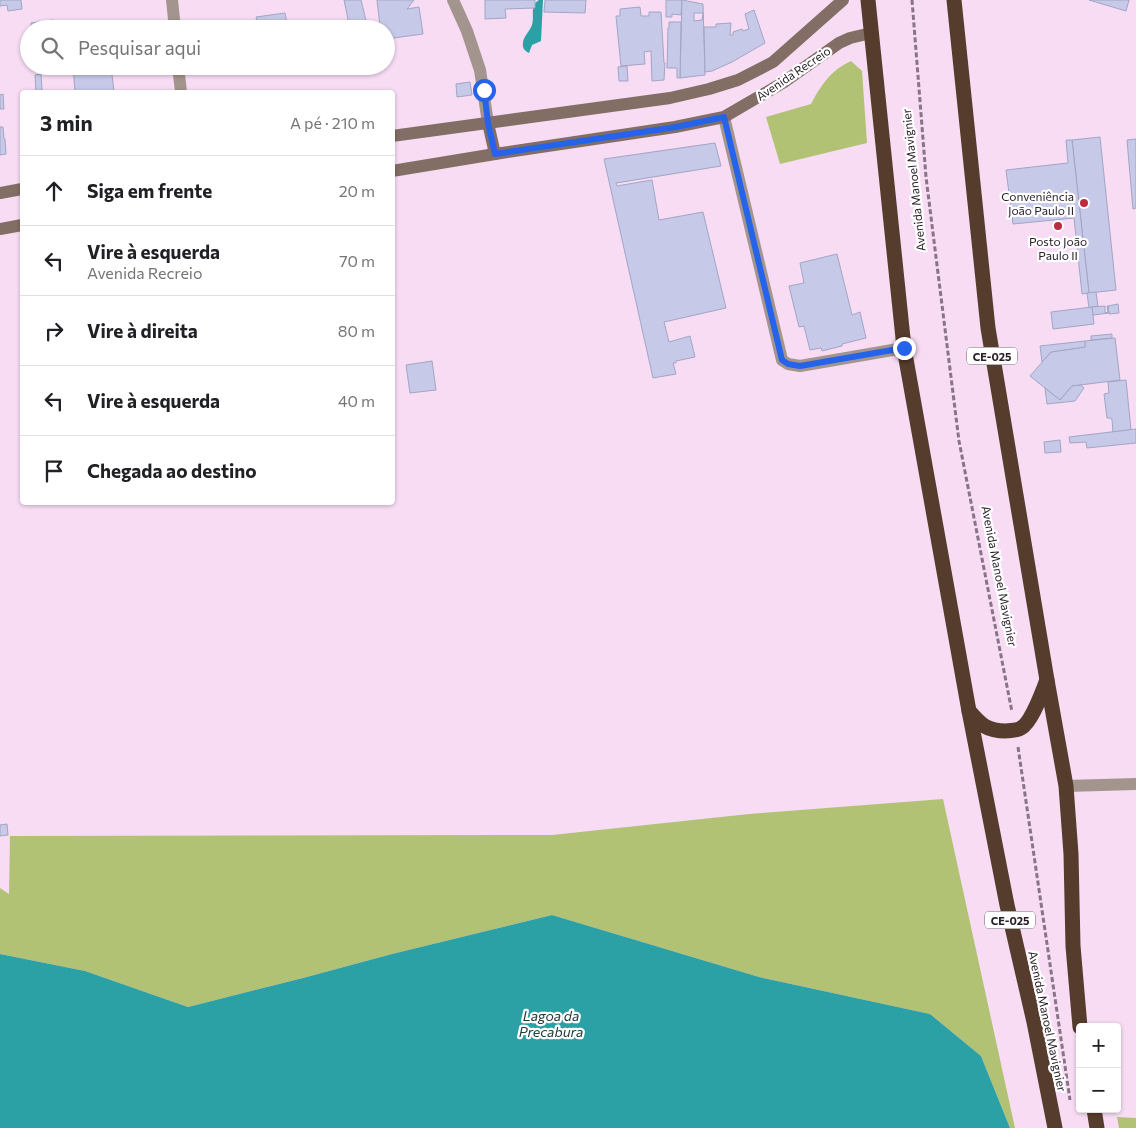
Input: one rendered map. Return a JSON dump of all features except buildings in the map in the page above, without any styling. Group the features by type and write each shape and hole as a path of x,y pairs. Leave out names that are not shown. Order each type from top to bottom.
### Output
{"highway":[{"name":"CE-025","path":"868,0 871,33"},
{"name":"CE-025","path":"954,0 988,328 1066,786 1071,854 1073,946 1079,1023"},
{"name":"Avenida Manoel Mavignier","path":"871,33 904,348 969,711 1007,905 1034,1022 1055,1128"},
{"path":"969,711 981,724 988,728 999,731 1022,728 1032,716 1047,680"},
{"path":"1095,1113 1097,1128"}],"main road":[{"name":"Avenida Recreio","path":"395,136 670,98 709,89 738,80 773,62 843,0"},
{"name":"Avenida Recreio","path":"395,171 676,127 724,117 784,82 839,43 871,33"},
{"path":"488,123 495,154"},
{"path":"0,193 20,190"},
{"path":"0,228 20,225"}],"street":[{"path":"172,0 173,20"},
{"path":"453,0 467,32 480,70 488,123"},
{"path":"179,75 181,90"},
{"path":"724,117 782,360 788,364 800,366 904,348"},
{"path":"1066,786 1136,784"}],"path":[{"name":"Avenida Manoel Mavignier","path":"912,0 926,177 959,441 1015,730 1072,1109"}],"shaded area":[{"path":"851,61 862,71 867,143 780,164 766,117 811,104 827,79"},
{"path":"943,799 1015,1128 1010,1128 981,1056 930,1014 759,977 552,915 188,1007 85,971 0,954 0,888 9,894 10,836 552,835 749,814"},
{"path":"1117,1117 1136,1118 1136,1128 1119,1128"}],"water":[{"path":"539,0 543,0 541,41 532,45 529,53 523,48 523,41 533,22 534,5"},
{"name":"Lagoa da Precabura","path":"552,915 759,977 930,1014 981,1056 1010,1128 0,1128 0,954 85,971 188,1007"}],"place":[{"name":"Conveniência João Paulo II","path":"1084,203"},
{"name":"Posto João Paulo II","path":"1058,226"}],"route":[{"path":"484,90 488,123 495,154 615,137 724,117 782,360 788,364 800,366 904,348"}]}
